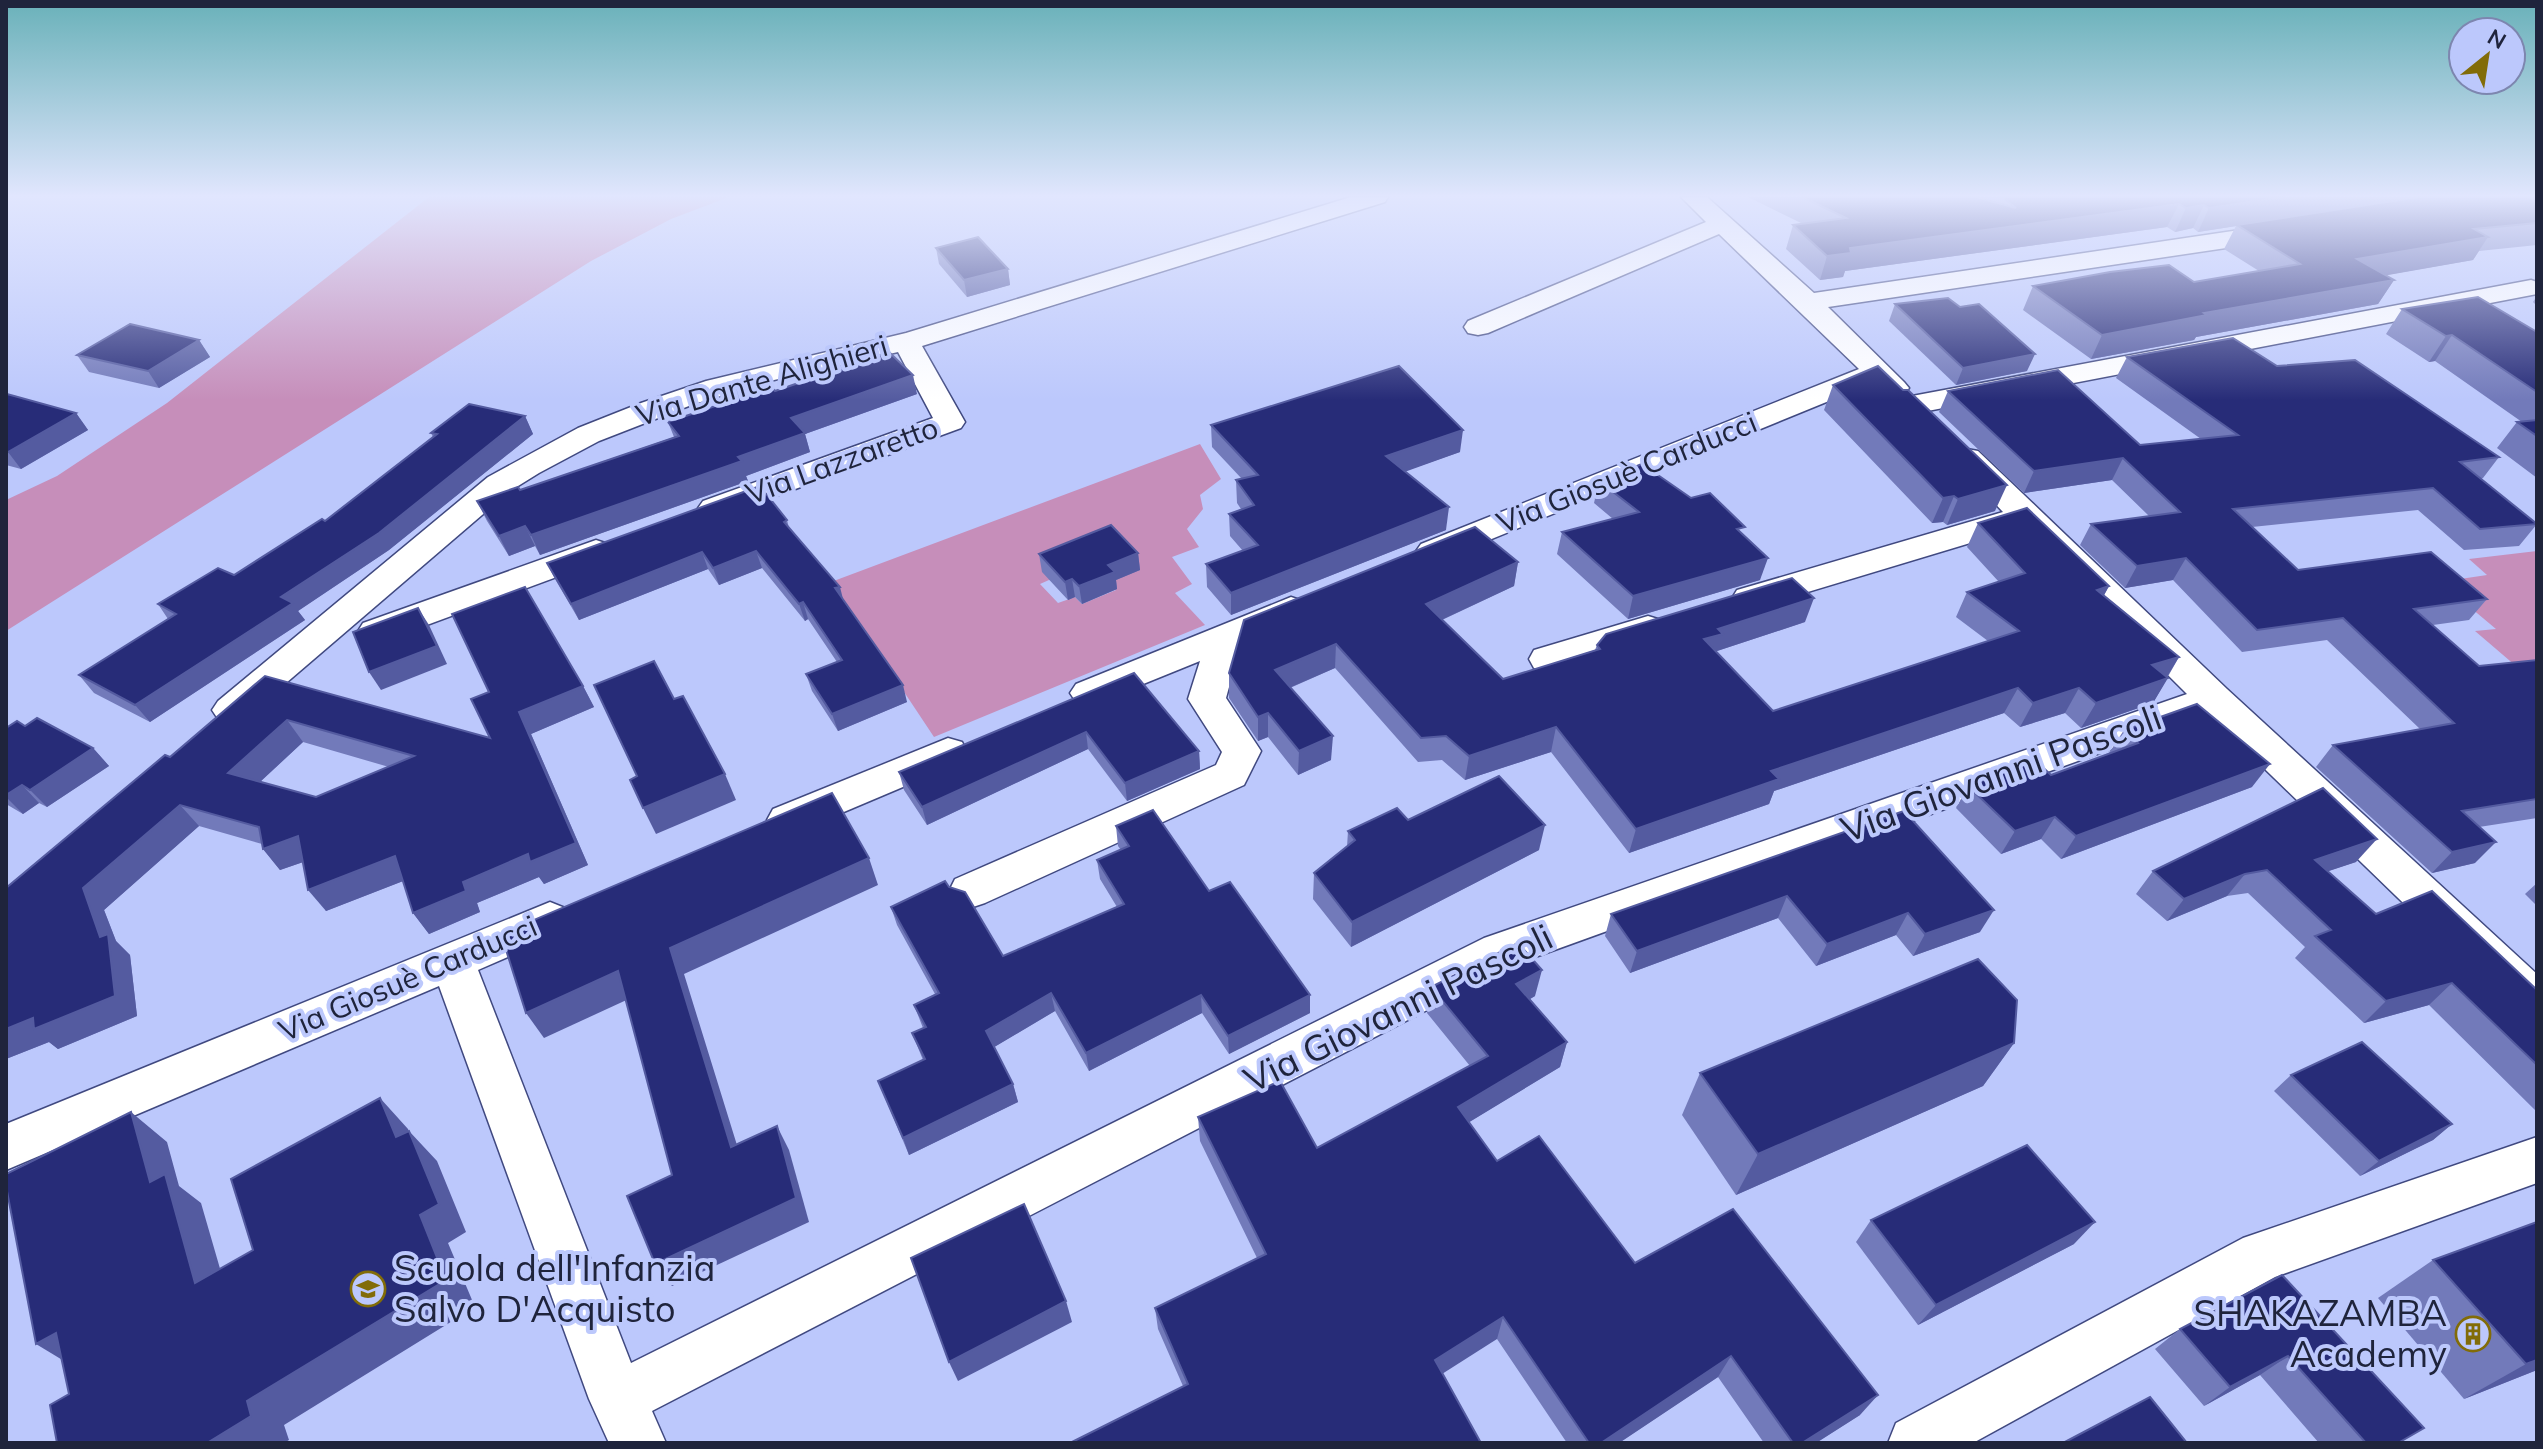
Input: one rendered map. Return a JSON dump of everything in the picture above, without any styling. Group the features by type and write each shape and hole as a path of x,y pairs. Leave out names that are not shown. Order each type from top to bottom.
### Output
{"street":[{"name":"Via Dante Alighieri","path":"213,725 499,484 583,435 663,404 747,379 906,341 1155,265"},
{"path":"1478,327 1626,265"},
{"path":"1767,265 2214,698 2537,1003"},
{"path":"1808,302 2059,265"},
{"path":"1931,423 2531,288"},
{"name":"Via Lazzaretto","path":"685,518 950,422 906,341"},
{"name":"Via Giosuè Carducci","path":"1398,565 1876,372"},
{"path":"1547,659 2026,515"},
{"path":"286,663 626,540"},
{"path":"1051,709 1312,600"},
{"path":"970,891 1230,775 1242,751 1207,699 1226,635"},
{"name":"Via Giovanni Pascoli","path":"617,1399 1500,951 2214,698"},
{"path":"759,832 978,740"},
{"name":"Via Giosuè Carducci","path":"6,1147 584,906"},
{"path":"452,961 617,1399 638,1443"},
{"path":"1917,1443 2261,1256 2537,1160"}],"shaded area":[{"path":"343,265 585,265 6,631 6,500 57,476 167,403"},
{"path":"1200,444 1221,479 1200,495 1203,509 1187,529 1199,547 1172,557 1192,584 1175,593 1205,625 934,737 831,582","holes":["1049,580 1116,590 1082,604 1075,597 1058,603 1040,584"]},
{"path":"2537,551 2537,684 2475,631 2496,629 2440,582 2487,575 2469,559"}],"building":[{"path":"951,265 1004,265 1008,269 964,280"},
{"path":"2169,265 2194,282 2296,265 2367,265 2394,280 2204,313 2207,315 2102,335 2033,286"},
{"path":"2478,297 2537,332 2537,392 2452,335 2446,336 2402,309"},
{"path":"1948,298 1960,307 1979,304 2035,354 1963,368 1895,304"},
{"path":"130,324 199,340 148,371 77,355"},
{"path":"2233,338 2277,366 2355,360 2499,457 2460,462 2537,524 2480,529 2433,488 2233,509 2298,570 2431,552 2487,599 2414,609 2479,666 2537,660 2537,799 2462,811 2496,842 2452,852 2333,745 2454,723 2343,618 2257,630 2186,558 2137,566 2091,524 2180,512 2123,458 2034,471 1948,391 2058,370 2140,445 2238,435 2127,357"},
{"path":"889,352 913,375 791,418 805,433 738,457 742,461 531,535 525,526 499,536 477,501 518,487 520,490 679,436 668,422 736,399 725,386 760,374 775,391"},
{"path":"1399,366 1463,430 1386,456 1449,507 1231,593 1206,564 1258,545 1229,514 1254,505 1236,480 1258,475 1211,425"},
{"path":"1878,366 1903,390 1908,390 2007,485 1958,499 1954,496 1943,498 1833,385"},
{"path":"6,394 76,413 8,452"},
{"path":"469,404 525,416 379,533 281,597 293,603 135,705 79,675 176,614 158,604 218,568 234,575 322,519 325,521 437,434 431,433"},
{"path":"2537,420 2537,436 2517,422"},
{"path":"1642,464 1691,498 1710,493 1745,527 1737,529 1768,558 1633,596 1562,532 1639,512 1599,481"},
{"path":"760,486 787,520 784,522 840,587 835,588 903,685 832,714 806,674 842,660 803,602 799,604 756,551 713,568 702,552 571,604 547,563"},
{"path":"2027,508 2109,586 2097,590 2179,657 2152,665 2168,678 2096,703 2079,688 2033,703 2018,688 1771,771 1779,779 1636,829 1556,727 1469,756 1446,736 1421,738 1336,644 1275,670 1333,736 1299,751 1268,713 1258,717 1229,673 1244,620 1475,527 1518,562 1426,604 1503,679 1600,649 1597,645 1606,634 1792,578 1814,598 1718,629 1723,634 1704,639 1773,711 2019,631 1967,592 2025,573 1978,523"},
{"path":"1111,525 1138,553 1108,565 1115,572 1079,586 1072,579 1065,582 1039,554"},
{"path":"525,587 583,686 519,712 576,843 530,862 528,854 463,882 466,891 413,913 395,856 308,890 298,836 263,849 259,827 180,805 83,888 100,937 108,934 115,996 34,1029 33,1018 6,1029 6,888 165,755 170,757 265,676 490,738 471,699 489,692 452,614","holes":["287,720 414,756 316,797 228,773"]},
{"path":"418,608 437,646 369,672 353,632"},
{"path":"654,661 674,699 683,696 725,774 643,808 630,780 637,776 594,685"},
{"path":"1134,673 1199,751 1125,783 1086,732 922,807 899,772"},
{"path":"2197,704 2270,764 2076,836 2055,817 2015,831 1968,786 2036,761 2051,775 2138,743 2124,730"},
{"path":"37,718 93,748 30,790 22,785 6,795 6,728 17,721 25,726"},
{"path":"1499,776 1545,825 1352,922 1314,873 1355,840 1348,831 1397,808 1408,820"},
{"path":"2323,788 2377,839 2315,860 2376,914 2432,891 2537,990 2537,1065 2452,983 2386,1001 2315,936 2331,930 2267,870 2245,874 2184,899 2153,871"},
{"path":"832,793 869,858 670,948 731,1147 777,1126 796,1198 655,1264 627,1196 672,1175 618,971 526,1013 501,934"},
{"path":"1153,810 1209,891 1230,882 1310,995 1228,1036 1201,995 1086,1053 1051,993 986,1031 1013,1084 903,1138 878,1081 925,1059 912,1033 926,1027 914,1005 939,993 891,907 945,881 949,887 965,892 1003,956 1124,904 1097,860 1129,846 1116,826"},
{"path":"1904,811 1994,910 1925,934 1908,913 1827,944 1787,896 1637,951 1611,914"},
{"path":"1518,943 1542,970 1516,984 1567,1042 1458,1107 1497,1161 1539,1136 1635,1263 1733,1209 1878,1395 1802,1443 1793,1443 1731,1356 1601,1443 1589,1443 1503,1317 1435,1360 1481,1443 1070,1443 1188,1384 1155,1308 1266,1254 1198,1117 1280,1081 1317,1148 1488,1056 1431,987"},
{"path":"1978,959 2017,1000 2014,1043 1758,1154 1700,1073"},
{"path":"2362,1042 2452,1124 2379,1161 2291,1075"},
{"name":"Scuola dell'Infanzia Salvo D'Acquisto","path":"380,1098 396,1137 409,1131 439,1204 420,1215 446,1280 247,1401 251,1416 207,1443 57,1443 50,1405 69,1394 56,1333 36,1344 6,1174 131,1112 150,1182 165,1174 195,1283 253,1250 231,1179"},
{"path":"2027,1145 2095,1222 1936,1305 1871,1220"},
{"path":"1024,1204 1066,1301 949,1362 911,1258"},
{"path":"2537,1222 2537,1360 2526,1364 2433,1260"},
{"path":"2282,1275 2424,1428 2398,1443 2366,1443 2288,1356 2230,1387 2180,1329"},
{"path":"2150,1397 2187,1443 2063,1443"}],"place":[{"name":"Scuola dell'Infanzia Salvo D'Acquisto","path":"368,1289"},
{"name":"SHAKAZAMBA Academy","path":"2473,1334"}]}
